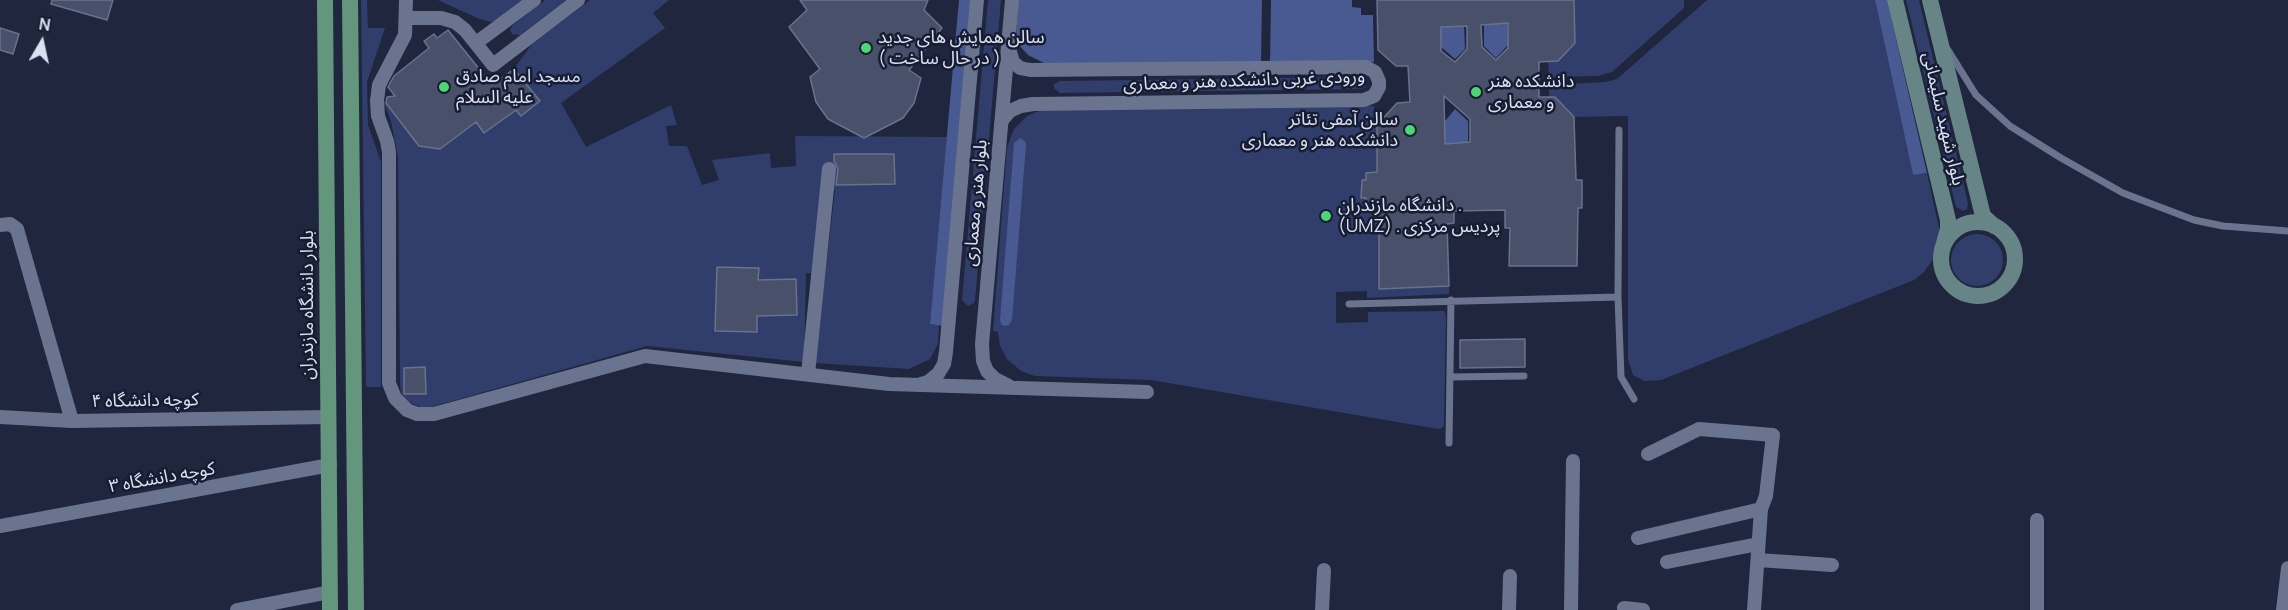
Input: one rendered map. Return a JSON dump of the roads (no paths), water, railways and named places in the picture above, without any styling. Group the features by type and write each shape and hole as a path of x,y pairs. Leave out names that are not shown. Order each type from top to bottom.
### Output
{"main road":[{"name":"بلوار دانشگاه مازندران","path":"326,0 330,610"},
{"path":"350,0 356,610"},
{"name":"بلوار شهید سلیمانی","path":"1895,0 1948,220 1943,247"},
{"name":"بلوار شهید سلیمانی","path":"1930,0 1983,216 1994,226"},
{"path":"1978,223 1994,226 2010,242 2015,258 2008,280 2001,288 1980,296 1969,295 1954,288 1942,269 1941,258 1943,247 1952,233 1966,224 1978,223"},
{"path":"328,424 355,433"}],"street":[{"path":"406,0 405,35 379,85 377,101 378,114 389,152 389,383 395,398 403,407 417,414 434,414 645,356 914,385 1147,392"},
{"path":"476,43 534,0"},
{"path":"406,18 441,18 455,22 463,27 493,65 578,0"},
{"name":"بلوار هنر و معماری","path":"914,385 928,382 938,374 944,364 946,352 977,0"},
{"name":"بلوار هنر و معماری","path":"1012,0 982,355 987,371 995,379 1005,385 1019,388"},
{"name":"ورودی غربی دانشکده هنر و معماری","path":"1001,124 1010,111 1033,104 1364,100 1374,96 1379,87 1375,72 1366,67 1030,70 1020,68 1013,62 1008,45"},
{"path":"808,375 829,169"},
{"name":"کوچه دانشگاه ۴","path":"0,225 10,225 16,229 72,421 328,424"},
{"path":"0,417 72,421"},
{"path":"1648,454 1700,429 1773,435 1766,496 1761,509 1754,610"},
{"path":"1571,610 1573,461"},
{"name":"کوچه دانشگاه ۳","path":"0,526 330,465"},
{"path":"1638,538 1761,509"},
{"path":"2037,520 2037,610"},
{"path":"1667,562 1758,544"},
{"path":"1758,560 1832,565"},
{"path":"2283,610 2288,568"},
{"path":"1322,610 1324,570"},
{"path":"1509,610 1510,576"},
{"path":"237,610 330,592"},
{"path":"1624,608 1643,610"}],"lane":[{"path":"1938,36 1976,94 2010,126 2123,193 2194,220 2223,226 2288,231"},
{"path":"1619,130 1618,297 1622,376 1634,399"},
{"path":"1349,304 1618,297"},
{"path":"1449,443 1451,300"},
{"path":"1450,377 1524,376"}],"place":[{"name":"سالن همایش های جدید ( در حال ساخت )","path":"866,48"},
{"name":"مسجد امام صادق علیه السلام","path":"444,87"},
{"name":"دانشکده هنر و معماری","path":"1476,92"},
{"name":"سالن آمفی تئاتر دانشکده هنر و معماری","path":"1410,130"},
{"name":"دانشگاه مازندران . (UMZ) . پردیس مرکزی","path":"1326,216"}]}
